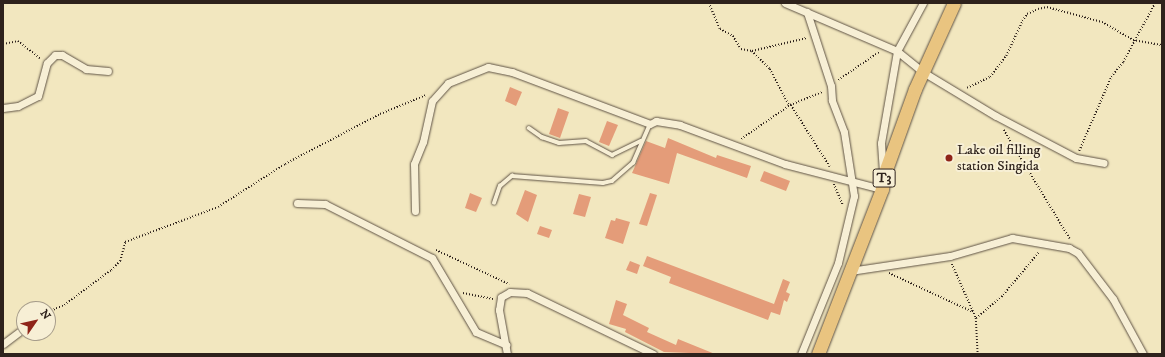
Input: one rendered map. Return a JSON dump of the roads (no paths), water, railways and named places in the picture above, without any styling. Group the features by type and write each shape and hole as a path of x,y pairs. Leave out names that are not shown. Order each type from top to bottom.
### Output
{"highway":[{"name":"T3","path":"818,354 882,189 884,175 923,72 954,3"}],"street":[{"path":"785,3 897,50 923,72 996,116 1076,158 1104,163"},
{"path":"884,175 880,143 897,50 923,3"},
{"path":"801,354 820,312 851,217 854,183 844,132 832,100 830,86 807,12"},
{"path":"3,108 18,106 38,96 46,63 59,54 86,69 108,71"},
{"path":"415,211 414,164 423,142 429,109 438,92 454,80 481,69 498,68 650,124 656,121 680,125 786,164 854,183 882,189"},
{"path":"297,203 325,204 432,258 476,332 506,345"},
{"path":"850,271 881,268 950,256 1012,238 1078,253 1121,311 1143,354"},
{"path":"508,354 499,310 501,297 510,292 527,293 653,354"},
{"path":"3,344 16,334"}],"lane":[{"path":"494,203 500,186 512,176 612,181 629,168 650,124"},
{"path":"529,128 542,137 559,143 586,141 612,155 641,141"}],"place":[{"name":"Lake oil filling station Singida","path":"949,158"}]}
